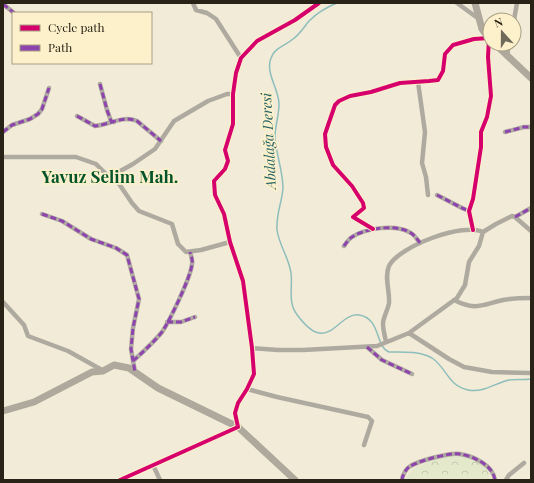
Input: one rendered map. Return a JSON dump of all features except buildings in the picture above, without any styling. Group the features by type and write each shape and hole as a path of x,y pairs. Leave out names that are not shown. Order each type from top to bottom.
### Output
{"street":[{"path":"193,3 196,10 207,13 216,19 241,58"},
{"path":"238,427 235,413 238,403 254,374 252,348 244,282 230,242 224,214 215,195 214,181 225,169 228,161 225,150 233,124 233,94 236,73 241,58 257,41 295,20 319,3"},
{"path":"457,3 479,20"},
{"path":"475,3 482,29"},
{"path":"3,4 13,12"},
{"path":"373,229 353,217 364,208 363,203 352,186 331,161 325,140 333,108 339,101 350,96 371,92 400,83 438,80 443,71 445,54 453,45 474,39 482,39"},
{"path":"473,230 469,211 473,199 481,147 481,132 487,117 491,96 488,52"},
{"path":"503,52 531,78"},
{"path":"507,56 508,52"},
{"path":"418,82 425,132 422,163 426,177 428,195"},
{"path":"100,84 111,121 114,122"},
{"path":"3,132 12,125 30,119 38,114 42,109 49,88"},
{"path":"3,157 76,157 96,164 107,175 113,175 155,149 174,121 208,101 227,94 233,94"},
{"path":"77,116 95,126 132,119 137,121 161,141"},
{"path":"505,132 531,126"},
{"path":"113,175 139,211 172,224 180,247 186,252 201,250 230,242"},
{"path":"437,195 469,211"},
{"path":"252,348 303,350 367,347 377,346 409,333 454,300 465,285 469,262 479,246 483,232 506,218 512,216 515,217 531,208"},
{"path":"42,214 62,221 91,239 116,248 127,254 139,299 131,349 135,372"},
{"path":"515,217 531,231"},
{"path":"344,246 351,237 373,229 382,228 411,232 420,243"},
{"path":"385,343 383,323 389,303 388,273 389,266 397,256 420,243 440,235 473,230 483,232"},
{"path":"133,361 155,340 163,330 181,294 192,266 190,252"},
{"path":"454,300 466,306 475,307 510,299 531,298"},
{"path":"3,302 24,325 28,336 68,351 103,371"},
{"path":"167,322 181,322 195,317"},
{"path":"409,333 449,360 464,367 492,372 531,373"},
{"path":"367,347 382,360 412,374"},
{"path":"3,411 34,402 92,372 103,371 114,365 129,368 158,388 238,427 295,480"},
{"path":"247,389 368,417 372,421 364,445"},
{"path":"120,480 238,427"},
{"path":"402,480 402,477 409,467 441,456 459,453 476,459 488,466 495,480"},
{"path":"506,480 509,475 524,463"},
{"path":"154,465 160,480"}],"green space":[{"path":"467,455 485,464 491,480 407,480 406,478 414,468 440,457"}],"waterway":[{"name":"Abdalağa Deresi","path":"337,3 315,15 300,33 275,51 271,58 270,64 271,75 279,104 275,137 283,188 277,218 277,230 290,267 291,301 295,311 309,328 318,333 325,333 332,330 351,316 359,315 366,317 371,321 382,345 389,352 416,353 432,358 452,381 461,388 474,391 484,389 504,381 531,379"}],"marked path":[{"path":"3,4 13,12"},
{"path":"100,84 111,121 114,122"},
{"path":"3,132 12,125 30,119 38,114 42,109 49,88"},
{"path":"77,116 95,126 132,119 137,121 161,141"},
{"path":"505,132 524,127 531,127"},
{"path":"437,195 469,211"},
{"path":"515,217 531,208"},
{"path":"42,214 62,221 91,239 116,248 127,255 139,299 133,328 131,349 135,372"},
{"path":"344,246 351,238 358,234 380,228 396,228 409,232 414,235 420,243"},
{"path":"133,361 159,336 170,319 191,270 192,261 190,252"},
{"path":"167,322 181,322 195,317"},
{"path":"367,347 382,360 412,374"},
{"path":"402,480 403,475 409,467 419,462 449,454 460,454 482,462 491,470 495,480"}],"cycle path":[{"path":"120,480 238,427 235,413 238,403 254,374 252,348 243,281 230,242 224,214 215,195 214,181 225,169 228,161 225,150 233,124 233,94 236,73 241,58 257,41 295,20 319,3"},
{"path":"373,229 353,217 364,208 363,203 352,186 333,165 326,147 325,134 335,105 339,101 350,96 371,92 400,83 438,80 443,71 445,54 453,45 474,39 489,38 488,57 491,96 487,117 481,132 481,147 473,199 469,211 473,230"}],"district":[{"name":"Yavuz Selim Mah.","path":"110,176"}]}
